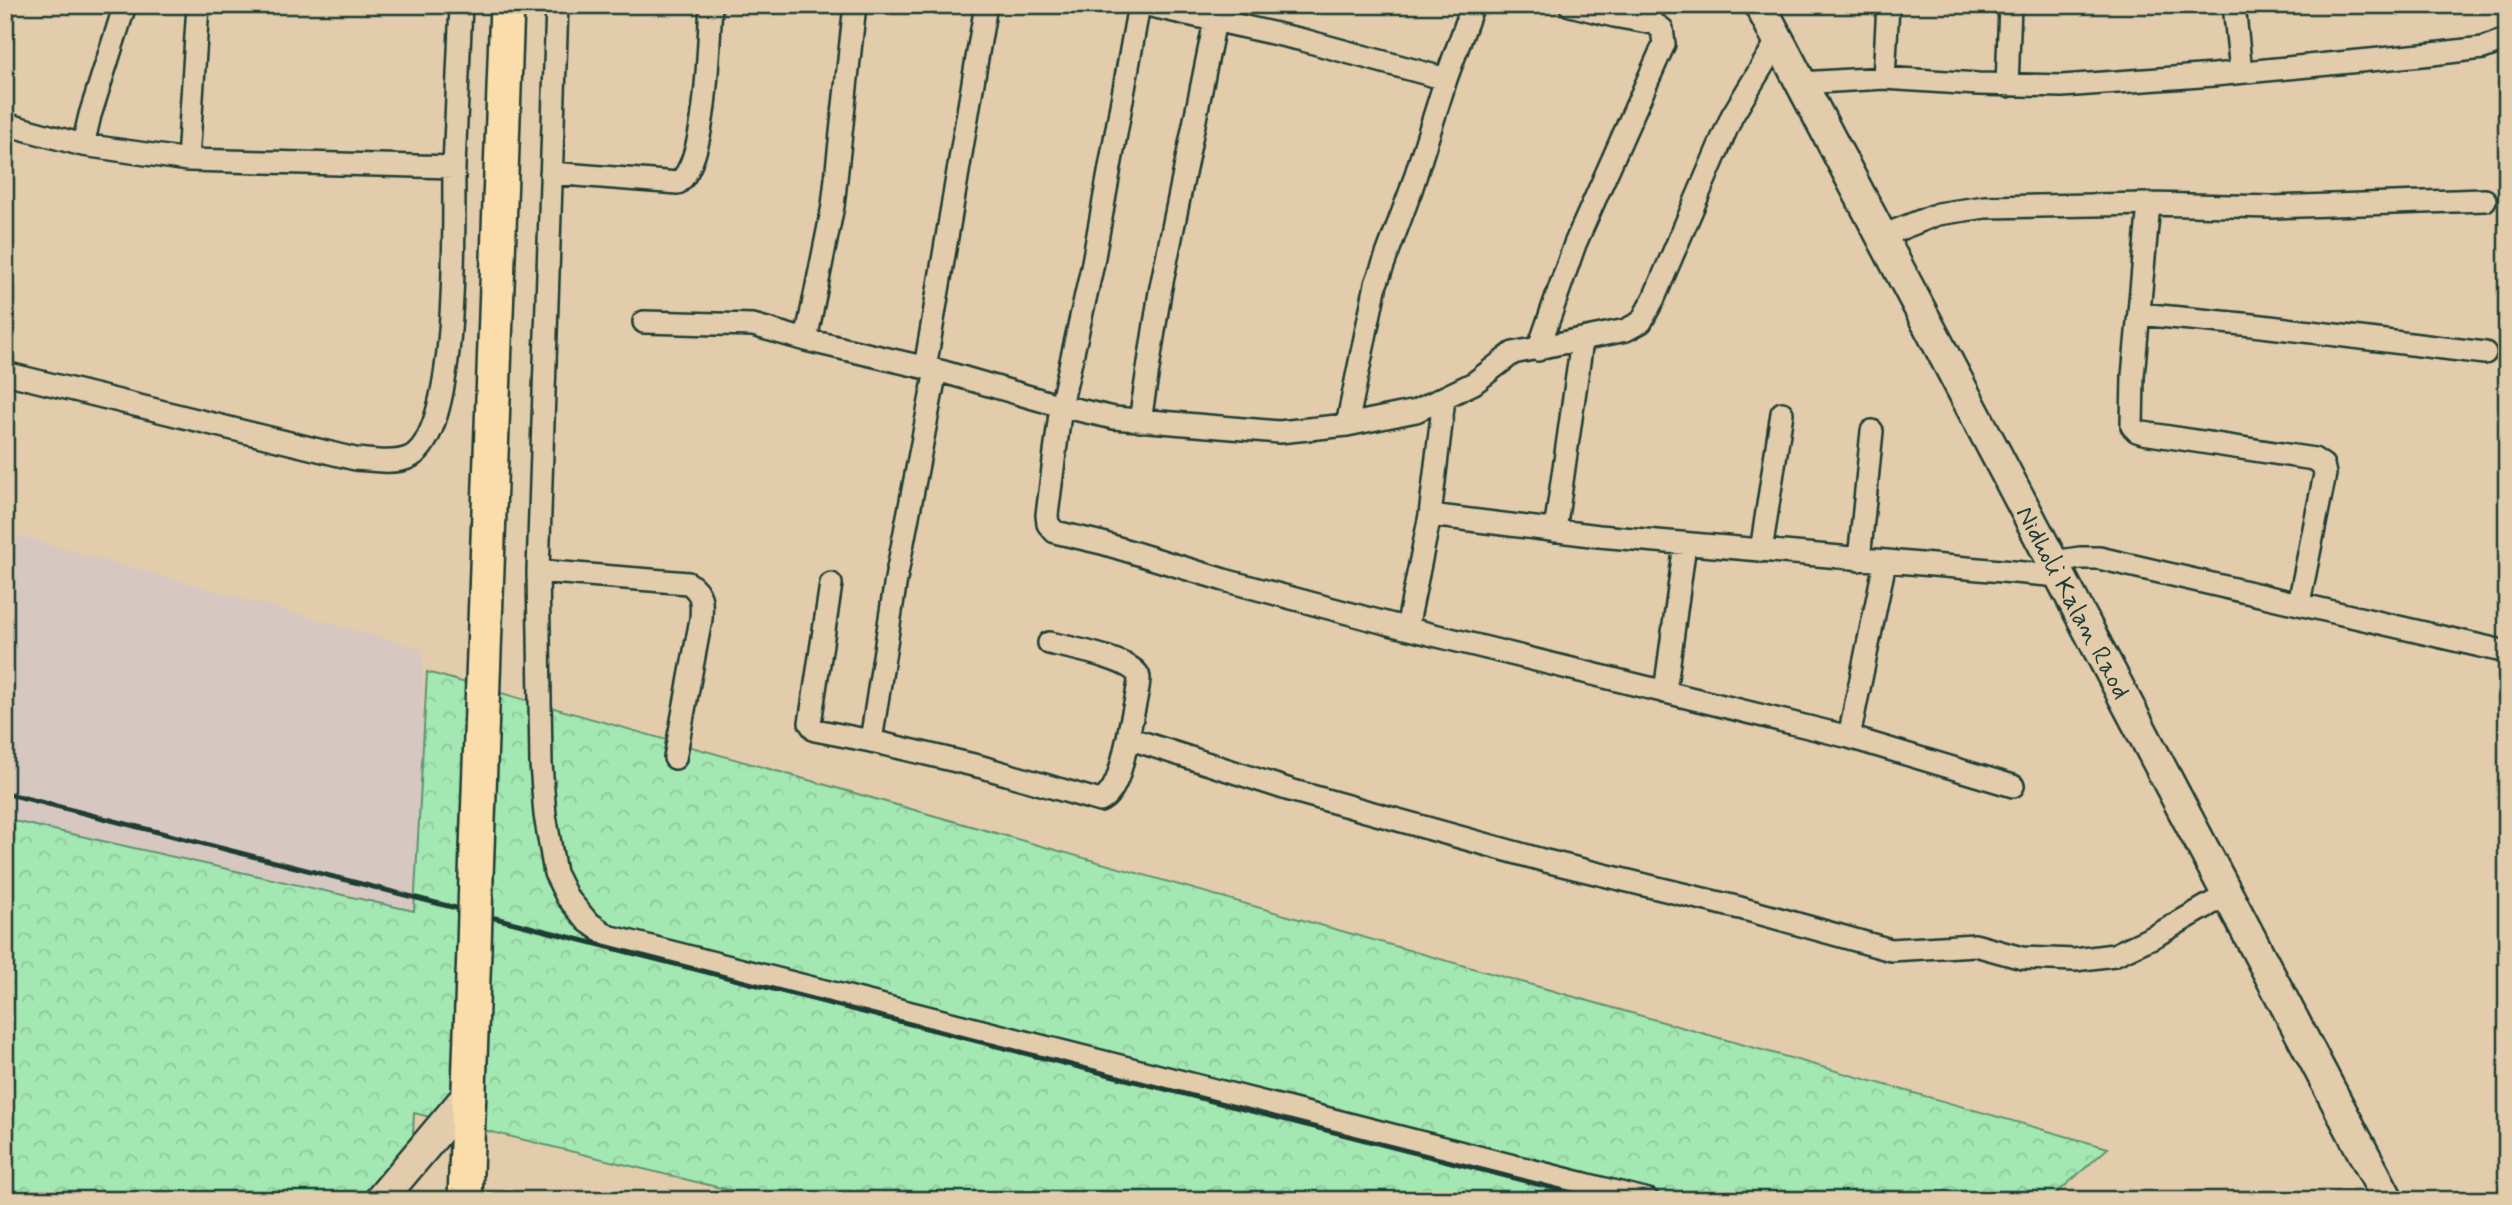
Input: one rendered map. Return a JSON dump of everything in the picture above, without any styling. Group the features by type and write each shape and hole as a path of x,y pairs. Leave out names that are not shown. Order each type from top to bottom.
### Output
{"main road":[{"path":"465,1200 506,5"}],"street":[{"path":"83,145 125,5"},
{"path":"188,160 198,5"},
{"path":"5,373 355,458 386,461 409,458 422,447 431,432 439,408 451,330 461,5"},
{"path":"557,5 538,571 541,764 545,815 555,873 567,897 587,921 608,936 1648,1200"},
{"path":"551,173 677,183 685,177 702,123 711,5"},
{"path":"806,340 833,206 855,5"},
{"path":"870,741 931,369 986,5"},
{"path":"1139,5 1092,268 1061,406 1047,515 1048,524 1055,532 1407,628 1849,737 2013,786"},
{"path":"1147,5 1303,40 1446,79"},
{"path":"1347,425 1376,284 1411,190 1473,5"},
{"path":"1538,350 1576,244 1664,44 1662,29 1653,23 1570,5"},
{"name":"Nidholi Kalan Raod","path":"1760,5 2228,894 2381,1198"},
{"path":"1884,78 1888,5"},
{"path":"2007,86 2010,5"},
{"path":"2234,5 2242,72"},
{"path":"1140,421 1160,292 1215,21"},
{"path":"1801,83 1884,78 2007,86 2062,86 2242,72 2483,48 2507,39"},
{"path":"644,322 753,325 931,369 1061,406 1140,421 1279,432 1347,425 1416,411 1474,383 1513,354 1626,330 1641,321 1654,298 1732,116 1778,40"},
{"path":"5,124 83,145 188,160 454,167"},
{"path":"1882,236 1938,215 1985,207 2149,204 2272,207 2485,200"},
{"path":"2149,204 2132,426 2137,431 2314,459 2323,465 2325,474 2299,603"},
{"path":"2139,314 2485,353"},
{"path":"1555,531 1582,341"},
{"path":"1407,628 1430,515 1444,399"},
{"path":"1761,551 1782,413"},
{"path":"1858,559 1872,431"},
{"path":"1430,515 1555,531 1885,562 2057,569 2080,558 2099,558 2507,652"},
{"path":"1665,692 1685,544"},
{"path":"1849,737 1885,562"},
{"path":"538,571 688,583 697,589 703,598 701,618 675,758"},
{"path":"831,584 809,719 815,730 982,767 1100,800 1107,798 1114,786 1128,738 1139,679 1134,669 1123,662 1049,643"},
{"path":"1128,738 1303,794 1546,861 1741,908 1891,950 1975,946 2022,958 2075,960 2113,956 2155,936 2228,894"},
{"path":"380,1200 470,1093"}],"shaded area":[{"path":"5,532 423,649 420,953 5,856"}],"green space":[{"path":"427,672 2108,1148 2049,1200 770,1200 414,1113 410,1200 5,1200 5,819 414,911"}],"railway":[{"path":"5,793 1600,1200"}]}
